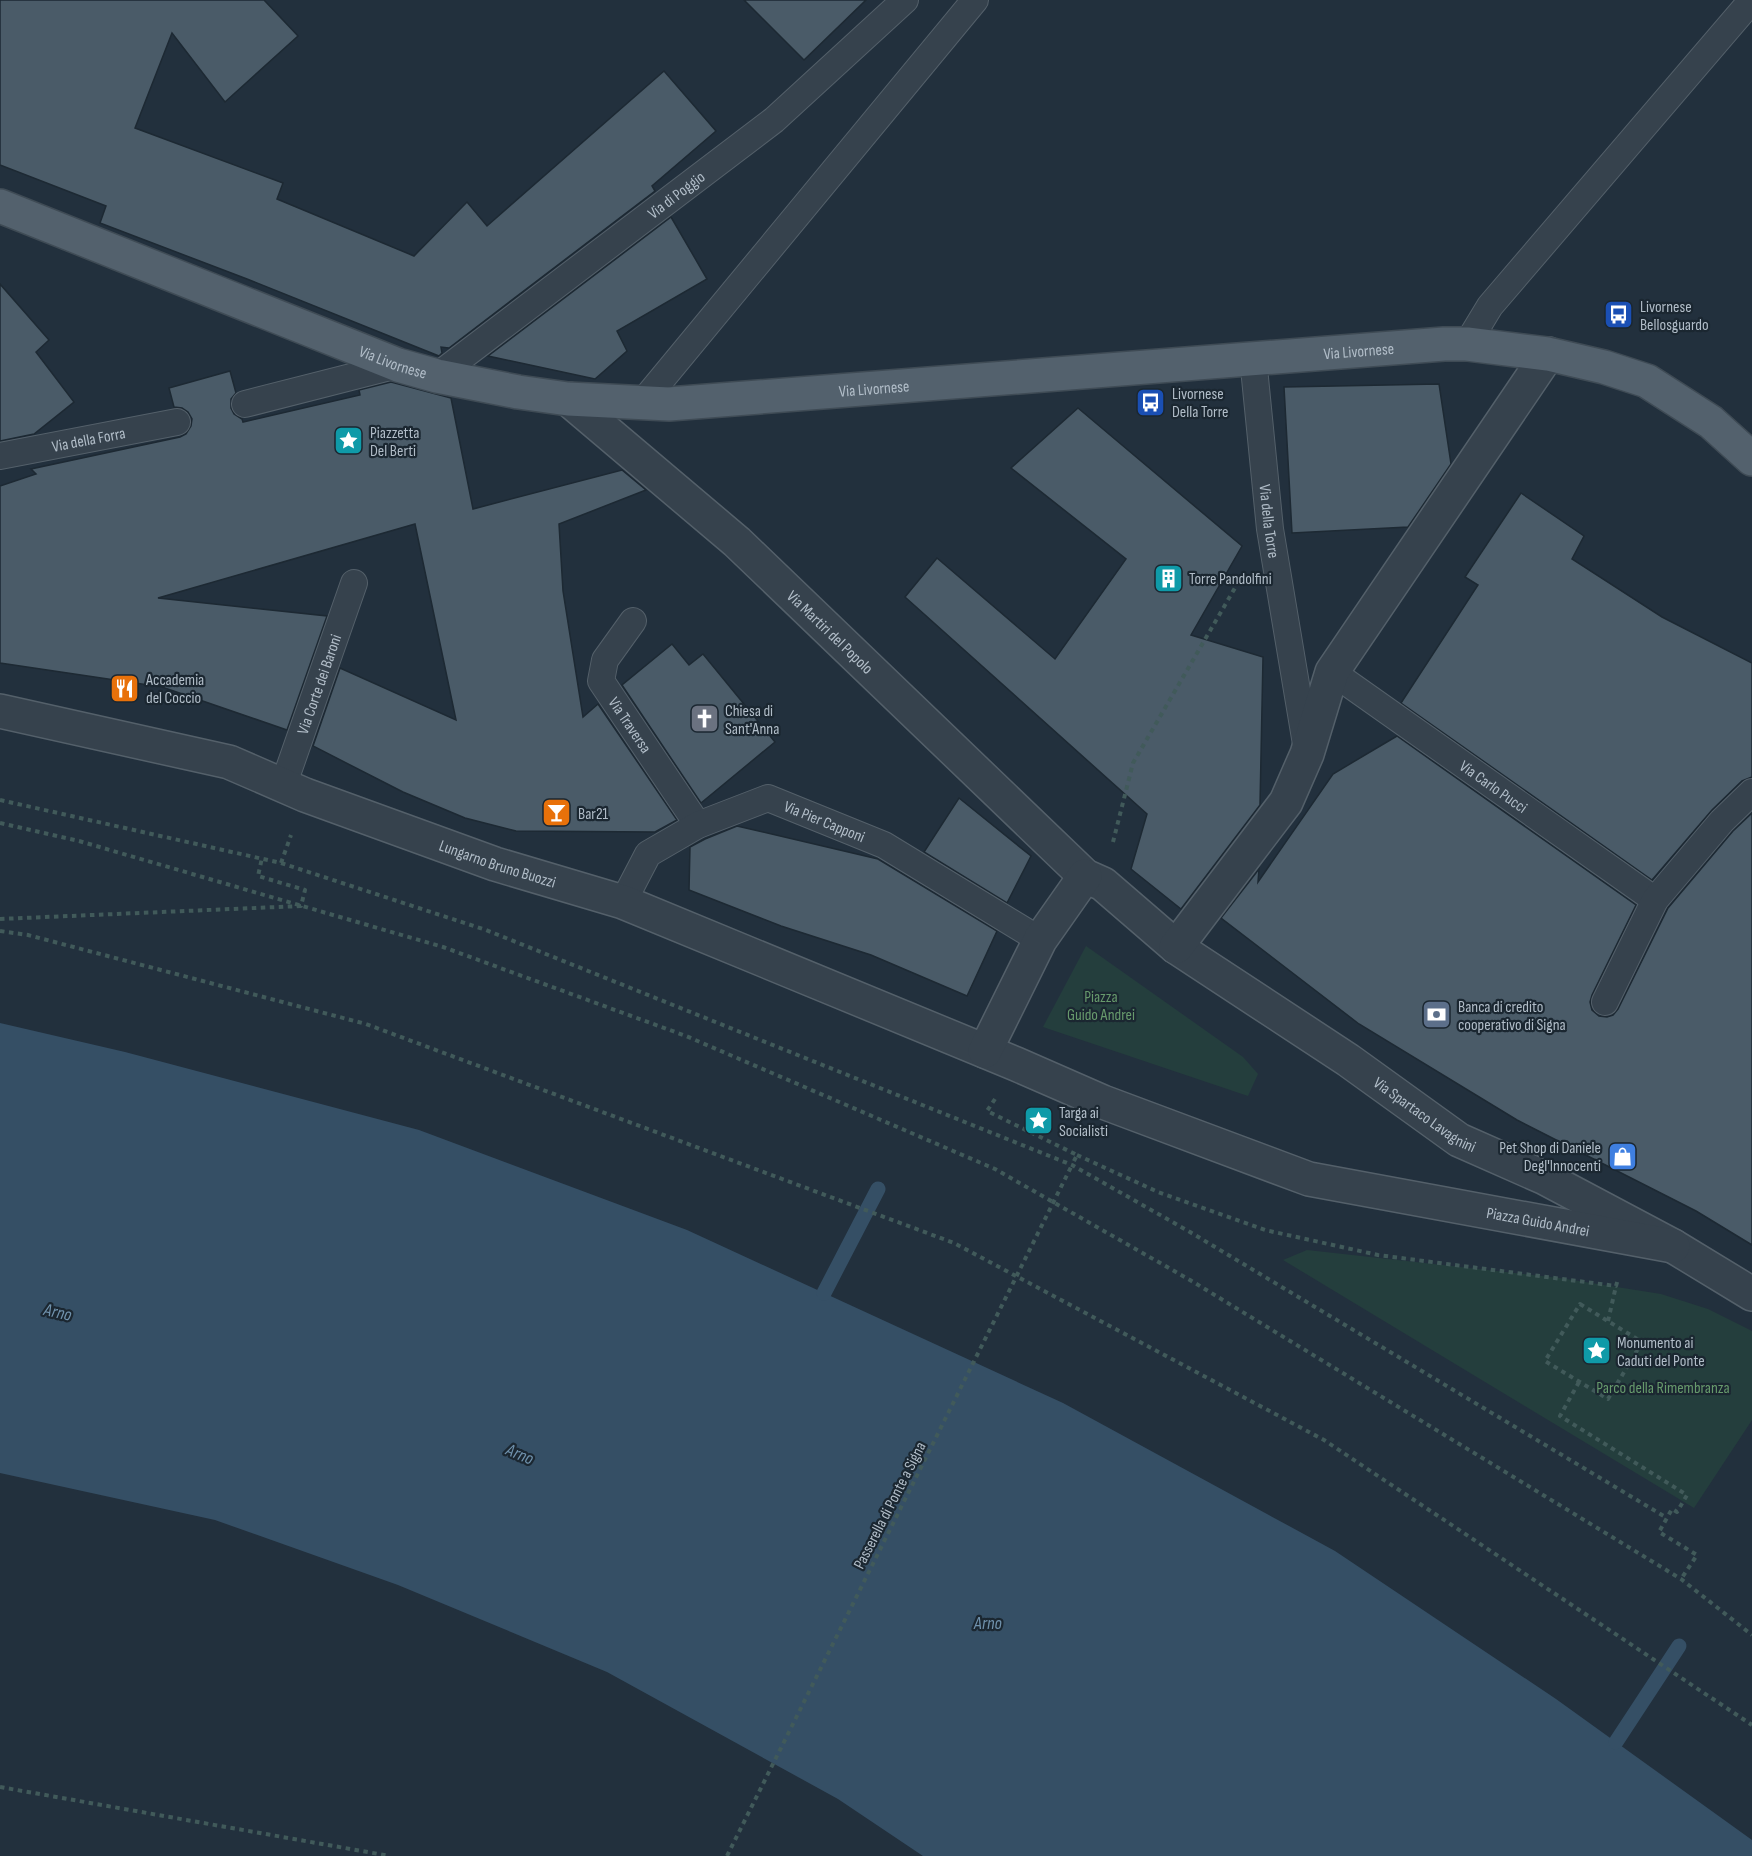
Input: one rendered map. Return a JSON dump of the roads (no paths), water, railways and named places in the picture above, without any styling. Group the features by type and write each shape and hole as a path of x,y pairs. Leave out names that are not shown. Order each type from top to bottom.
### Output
{"main road":[{"name":"Via Livornese","path":"0,206 398,365 436,376 518,392 568,399 669,404 1253,358 1467,344 1548,354 1604,367 1647,381 1711,422 1752,459"}],"street":[{"path":"1176,947 1286,802 1307,754 1332,672 1548,354"},
{"name":"Via Martiri del Popolo","path":"568,399 737,542 1094,880 1176,947"},
{"name":"Lungarno Bruno Buozzi","path":"0,711 229,762 283,786 495,864 623,902 984,1051"},
{"path":"984,1051 1040,940 1094,880"},
{"name":"Via Spartaco Lavagnini","path":"1176,947 1348,1060 1459,1140 1545,1178 1673,1246 1752,1294"},
{"name":"Piazza Guido Andrei","path":"984,1051 1103,1102 1309,1179 1673,1246"}],"lane":[{"name":"Via di Poggio","path":"436,376 774,120 905,0"},
{"path":"642,403 975,0"},
{"path":"1467,344 1490,306 1752,0"},
{"name":"Via della Torre","path":"1253,358 1270,529 1307,754"},
{"path":"245,404 398,365"},
{"name":"Via della Forra","path":"0,456 177,422"},
{"name":"Via Corte dei Baroni","path":"283,786 354,583"},
{"name":"Via Traversa","path":"633,621 605,660 601,681 698,825"},
{"name":"Via Carlo Pucci","path":"1332,672 1655,900"},
{"path":"1605,1002 1655,900 1722,821 1752,792"},
{"name":"Via Pier Capponi","path":"623,902 648,854 698,825 768,798 884,845 1040,940"}],"water":[{"name":"Arno","path":"0,1023 125,1052 419,1130 687,1230 1063,1403 1335,1551 1556,1699 1752,1840 1752,1856 923,1856 838,1799 607,1672 398,1585 215,1520 0,1473"}],"waterway":[{"path":"824,1293 878,1189"},
{"path":"1616,1742 1679,1646"}],"place":[{"name":"Livornese Bellosguardo","path":"1619,315"},
{"name":"Livornese Della Torre","path":"1151,402"},
{"name":"Piazzetta Del Berti","path":"349,441"},
{"name":"Torre Pandolfini","path":"1168,578"},
{"name":"Accademia del Coccio","path":"125,688"},
{"name":"Chiesa di Sant'Anna","path":"704,719"},
{"name":"Bar21","path":"557,813"},
{"name":"Banca di credito cooperativo di Signa","path":"1437,1015"},
{"name":"Targa ai Socialisti","path":"1038,1121"},
{"name":"Pet Shop di Daniele Degl'Innocenti","path":"1622,1156"},
{"name":"Monumento ai Caduti del Ponte","path":"1596,1351"}],"park label":[{"name":"Parco della Rimembranza","path":"1663,1387"}]}
